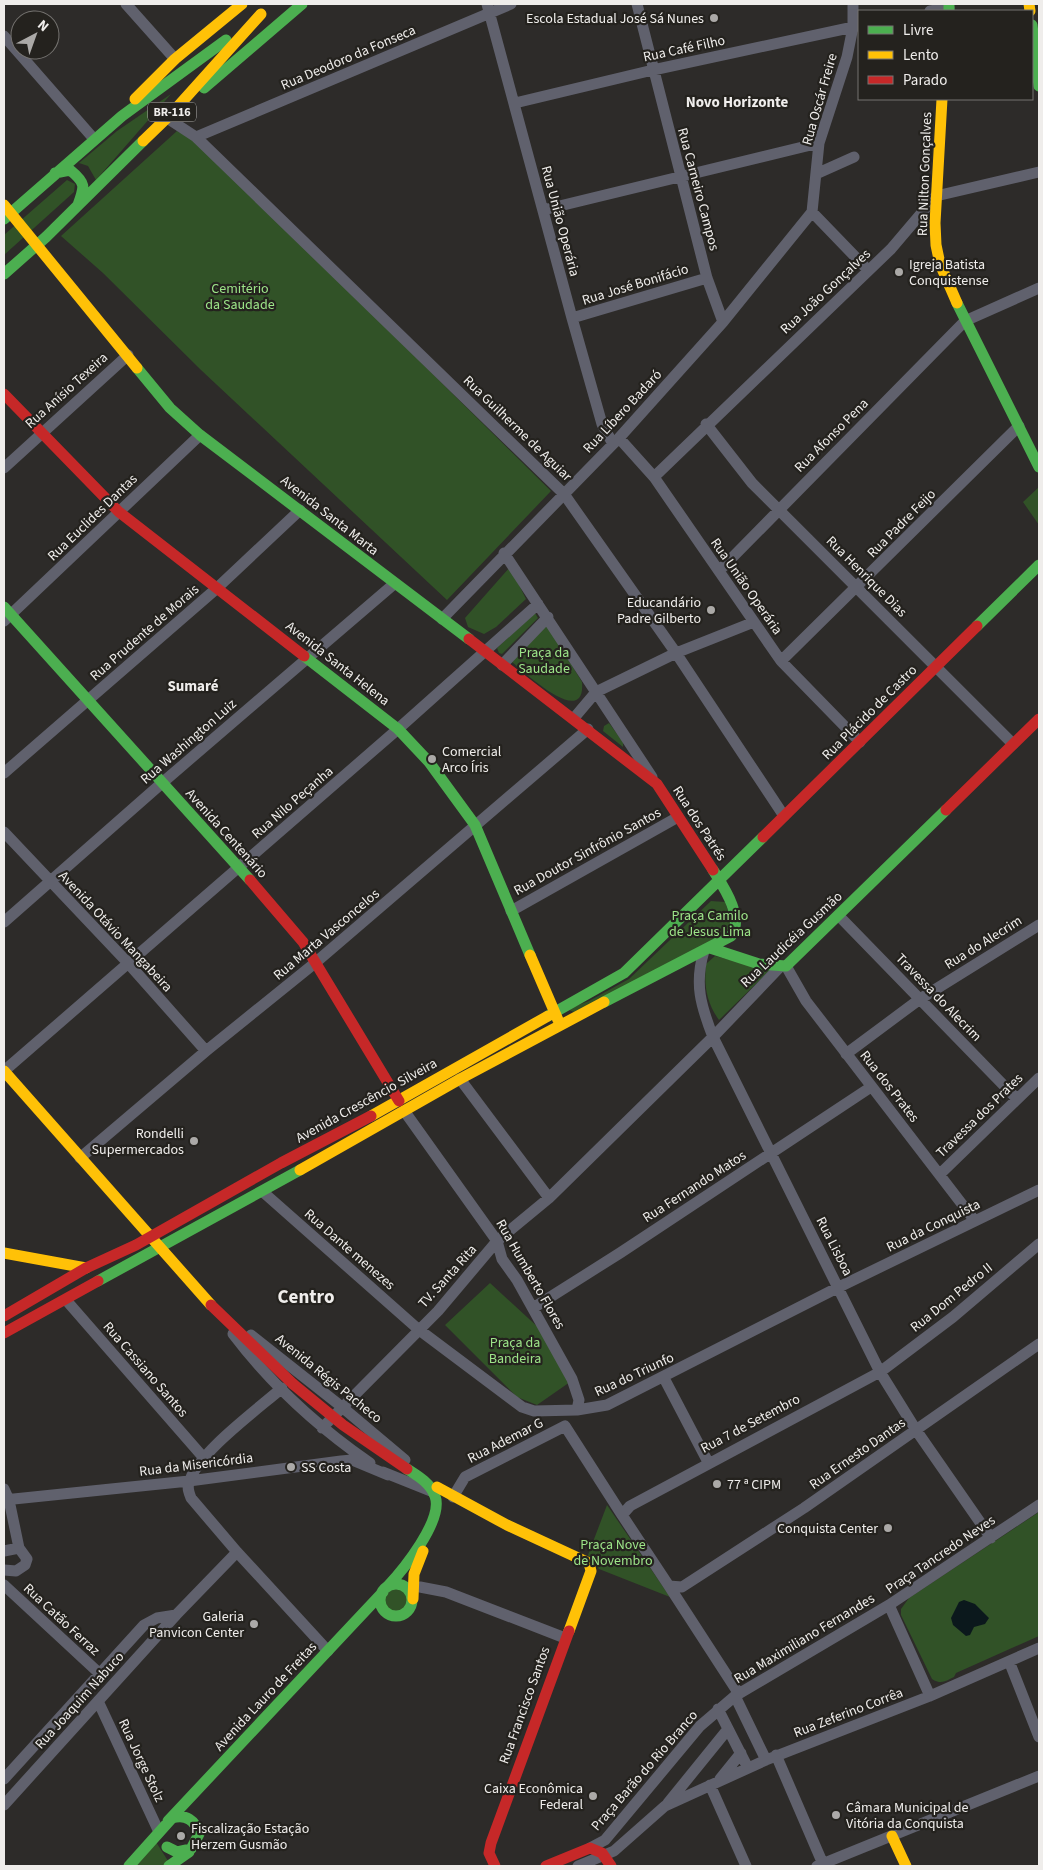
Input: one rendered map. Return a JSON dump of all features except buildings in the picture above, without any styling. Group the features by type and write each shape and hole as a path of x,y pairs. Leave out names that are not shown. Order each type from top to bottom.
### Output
{"main road":[{"name":"BR-116","path":"122,116 140,93 175,59 242,4"},
{"name":"BR-116","path":"4,274 78,205 169,115 272,4"},
{"name":"BR-116","path":"169,115 226,70 302,4"},
{"name":"BR-116","path":"6,212 122,116 261,14"},
{"path":"1033,34 1039,86"},
{"name":"Rua Nilton Gonçalves","path":"942,100 936,196 936,245 940,264 965,321 1039,467"},
{"path":"55,172 70,170 81,179 84,189 78,205"},
{"name":"Avenida Santa Marta","path":"6,212 24,230 170,408 200,435 394,584 574,718 657,784"},
{"name":"Avenida Santa Helena","path":"4,394 119,512 398,729 429,762 475,825 561,1026"},
{"name":"Rua Plácido de Castro","path":"718,878 860,742 1039,565"},
{"name":"Avenida Centenário","path":"6,614 88,699 240,868 303,942 399,1101"},
{"name":"Rua Laudicéia Gusmão","path":"782,967 839,916 1039,719"},
{"name":"Rua dos Patrés","path":"657,784 730,899"},
{"name":"Avenida Crescêncio Silveira","path":"4,1316 86,1268 149,1238 281,1163 308,1151 399,1101 624,973 704,896 718,878"},
{"path":"704,896 730,899"},
{"name":"Avenida Crescêncio Silveira","path":"4,1334 157,1247 263,1192 319,1158 405,1112 460,1079 731,936 734,931 736,915 730,899"},
{"path":"707,949 762,966 782,967"},
{"name":"Avenida Régis Pacheco","path":"4,1071 200,1295 287,1386"},
{"path":"281,1163 288,1168 288,1178"},
{"path":"253,1179 254,1187 263,1192"},
{"path":"4,1253 86,1268"},
{"path":"56,1287 61,1298 66,1300"},
{"path":"287,1386 422,1479 446,1502 444,1511 419,1559 414,1574 412,1600 411,1608 407,1612 394,1616 382,1608 380,1601 385,1590 397,1584 404,1586 410,1592 412,1600"},
{"path":"435,1490 454,1497"},
{"name":"Avenida Lauro de Freitas","path":"129,1866 402,1571 427,1530 436,1504 435,1490"},
{"name":"Rua Francisco Santos","path":"454,1497 507,1525 587,1560 591,1570 491,1843 489,1853 495,1866"},
{"path":"185,1816 198,1828 198,1840 189,1852 173,1865 162,1838 166,1824 185,1816"},
{"path":"892,1836 906,1866"},
{"path":"167,1847 179,1853 189,1852"},
{"path":"546,1866 590,1848 596,1849 605,1855 611,1866"}],"street":[{"path":"126,4 175,59"},
{"name":"Rua Deodoro da Fonseca","path":"196,137 488,8 511,4"},
{"name":"Rua Carneiro Campos","path":"636,4 679,176 707,278 723,322"},
{"name":"Rua Oscár Freire","path":"812,212 819,143 856,26 853,4"},
{"name":"Rua União Operária","path":"488,8 602,424 616,441 654,477 781,661 860,742"},
{"path":"936,10 949,8"},
{"name":"Rua Café Filho","path":"515,103 653,70 856,26"},
{"path":"4,36 94,139"},
{"name":"Rua Guilherme de Aguiar","path":"169,115 196,137 564,494 676,653 784,816"},
{"path":"543,210 819,143"},
{"path":"816,174 854,157"},
{"path":"936,196 1039,172"},
{"name":"Rua João Gonçalves","path":"654,477 706,424 910,229 936,196"},
{"path":"812,212 868,270"},
{"name":"Rua Líbero Badaró","path":"442,620 504,553 616,441 723,322 812,212"},
{"name":"Rua José Bonifácio","path":"572,318 707,278"},
{"path":"965,321 1039,288"},
{"name":"Rua Afonso Pena","path":"719,571 965,321"},
{"name":"Rua Anísio Texeira","path":"4,468 128,355"},
{"name":"Rua Henrique Dias","path":"706,424 752,483 1013,744"},
{"name":"Rua Padre Feijo","path":"781,661 1019,426"},
{"name":"Rua Euclides Dantas","path":"6,614 119,512 200,435"},
{"name":"Rua Prudente de Morais","path":"4,773 216,589 300,510"},
{"path":"504,553 657,784"},
{"name":"Rua Washington Luiz","path":"4,922 162,782 394,584"},
{"name":"Rua Nilo Peçanha","path":"4,1071 240,868 538,604"},
{"path":"502,665 548,617"},
{"path":"574,718 596,692 676,653 754,622"},
{"name":"Rua Marta Vasconcelos","path":"80,1158 206,1051 315,963 588,729"},
{"name":"Rua Doutor Sinfrônio Santos","path":"512,911 678,817"},
{"name":"Avenida Otávio Mangabeira","path":"4,832 128,963 206,1051"},
{"name":"Travessa do Alecrim","path":"839,916 1017,1099"},
{"name":"Rua do Alecrim","path":"846,1054 920,999 1039,925"},
{"name":"Rua Lisboa","path":"707,949 698,978 702,1006 713,1037 840,1287 880,1372 916,1430 991,1538"},
{"name":"Rua Laudicéia Gusmão","path":"497,1241 549,1198 782,967"},
{"name":"Rua dos Prates","path":"782,967 871,1087 975,1221"},
{"name":"Travessa dos Prates","path":"940,1174 1039,1078"},
{"path":"460,1079 549,1198"},
{"name":"Rua Fernando Matos","path":"533,1308 871,1087"},
{"name":"Rua Humberto Flores","path":"405,1112 497,1241 502,1260 533,1308 572,1379 579,1400 578,1410"},
{"name":"Rua da Conquista","path":"840,1287 1039,1190"},
{"name":"Rua Dante menezes","path":"263,1192 418,1329"},
{"name":"TV. Santa Rita","path":"418,1329 438,1311 497,1241"},
{"name":"Rua Dom Pedro II","path":"880,1372 953,1317 1039,1244"},
{"name":"Rua do Triunfo","path":"418,1329 522,1407 534,1411 578,1410 607,1405 664,1378 840,1287"},
{"name":"Avenida Régis Pacheco","path":"200,1295 342,1407 435,1490"},
{"name":"Rua Cassiano Santos","path":"66,1300 203,1457"},
{"path":"322,1428 418,1329"},
{"name":"Rua Ernesto Dantas","path":"669,1586 678,1588 690,1584 804,1508 1039,1344"},
{"name":"Rua 7 de Setembro","path":"622,1515 626,1509 708,1462 880,1372"},
{"path":"664,1378 708,1462"},
{"path":"287,1386 203,1457 189,1481 188,1488 191,1498 237,1552 328,1651"},
{"name":"Avenida Régis Pacheco","path":"287,1386 322,1428 388,1475"},
{"name":"Rua Ademar G","path":"454,1497 465,1477 565,1426 622,1515"},
{"name":"Rua da Misericórdia","path":"5,1496 189,1481 352,1460 388,1475"},
{"path":"388,1475 435,1490"},
{"path":"4,1551 19,1548 5,1496"},
{"name":"Praça Tancredo Neves","path":"930,1696 889,1605 1039,1505"},
{"path":"622,1515 737,1695 771,1758 820,1865 1039,1776"},
{"name":"Rua Catão Ferraz","path":"4,1570 17,1571 25,1565 27,1559 19,1548"},
{"name":"Rua Joaquim Nabuco","path":"4,1805 176,1615 237,1552"},
{"name":"Rua Catão Ferraz","path":"4,1586 100,1674"},
{"path":"420,1587 446,1592 565,1638"},
{"name":"Rua Maximiliano Fernandes","path":"737,1695 889,1605"},
{"name":"Rua Joaquim Nabuco","path":"4,1779 150,1621 176,1615"},
{"path":"930,1696 1039,1648"},
{"path":"1009,1661 1039,1737"},
{"name":"Praça Barão do Rio Branco","path":"590,1848 605,1840 700,1726 737,1695"},
{"name":"Rua Zeferino Corrêa","path":"771,1758 930,1696"},
{"name":"Rua Jorge Stolz","path":"98,1701 166,1824"},
{"name":"Praça Barão do Rio Branco","path":"718,1709 748,1768"},
{"path":"578,1866 614,1850 665,1806 728,1729"},
{"path":"714,1784 740,1753"},
{"path":"665,1806 771,1758"},
{"path":"714,1784 746,1866"}],"green space":[{"path":"171,94 96,180 88,166 79,163 117,131"},
{"name":"Cemitério da Saudade","path":"177,131 199,143 551,491 447,600 201,370 103,273 61,236"},
{"path":"67,180 75,184 74,192 4,255 4,235"},
{"path":"1039,487 1039,525 1023,502"},
{"name":"Praça da Saudade","path":"510,567 526,599 496,627 484,634 468,627 465,618"},
{"name":"Praça da Saudade","path":"535,613 538,618 502,654 499,653 497,648"},
{"name":"Praça da Saudade","path":"547,625 582,682 581,695 574,701 553,694 512,662"},
{"path":"609,723 623,742 623,747 603,731 604,726"},
{"name":"Praça Camilo de Jesus Lima","path":"711,901 725,902 733,924 724,934 576,1013 567,1009 589,1001 629,979"},
{"name":"Praça Camilo de Jesus Lima","path":"715,956 770,970 719,1020 711,1007 705,979 706,964"},
{"name":"Praça da Bandeira","path":"490,1283 541,1330 570,1382 537,1405 517,1397 445,1325"},
{"name":"Praça Nove de Novembro","path":"607,1505 670,1597 599,1569 588,1555"},
{"path":"1039,1512 1039,1636 956,1673 954,1677 946,1681 938,1682 932,1679 901,1615 901,1609 909,1598"},
{"path":"397,1584 407,1589 413,1599 407,1612 394,1616 382,1608 380,1601"},
{"path":"156,1842 170,1864 167,1866 135,1866"}],"shaded area":[{"path":"964,1600 975,1604 989,1618 985,1624 974,1627 970,1635 966,1636 953,1625 951,1618 959,1602"}],"traffic: fast":[{"path":"204,88 302,4"},
{"path":"949,4 949,10"},
{"path":"1033,34 1039,86"},
{"path":"4,219 122,116 226,40"},
{"path":"4,274 46,237 143,141"},
{"path":"55,173 70,170 79,178 83,189 78,205"},
{"path":"957,303 1039,467"},
{"path":"137,368 170,408 200,435 469,639"},
{"path":"977,626 1039,565"},
{"path":"4,607 250,880"},
{"path":"304,656 398,729 429,762 475,825 530,955"},
{"path":"710,948 759,964 786,966 946,810"},
{"path":"548,1016 624,973 763,837"},
{"path":"604,1002 731,936 735,929 734,911 727,893 713,870"},
{"path":"98,1281 300,1170"},
{"path":"387,1587 412,1557 434,1518 435,1496 423,1480 407,1469"},
{"path":"396,1584 402,1585 407,1589 411,1594 412,1600 411,1606 407,1611 402,1615 396,1616 390,1615 385,1611 381,1606 380,1600 381,1594 385,1589 390,1585 396,1584"},
{"path":"168,1821 383,1592"},
{"path":"129,1866 172,1818 182,1817 189,1819 195,1825 199,1834 191,1849 177,1852 167,1847"},
{"path":"169,1866 189,1852"}],"traffic: slow":[{"path":"135,99 175,59 242,4"},
{"path":"1029,4 1030,10"},
{"path":"143,141 172,113 261,14"},
{"path":"942,100 935,223 936,245 940,264 957,303"},
{"path":"4,205 137,368"},
{"path":"530,955 558,1020"},
{"path":"300,1170 460,1079 604,1002"},
{"path":"371,1116 548,1016"},
{"path":"4,1071 211,1305"},
{"path":"4,1253 86,1268"},
{"path":"437,1487 507,1525 589,1563 591,1571 569,1631"},
{"path":"413,1599 414,1574 423,1551"},
{"path":"892,1836 906,1866"}],"traffic: jam":[{"path":"4,394 119,512 304,656"},
{"path":"763,837 977,626"},
{"path":"469,639 657,784 713,870"},
{"path":"946,810 1039,719"},
{"path":"250,880 303,942 399,1101"},
{"path":"4,1316 86,1268 136,1245 281,1163 371,1116"},
{"path":"4,1333 98,1281"},
{"path":"211,1305 293,1384"},
{"path":"293,1384 343,1425 407,1469"},
{"path":"495,1866 489,1853 491,1843 569,1631"},
{"path":"546,1866 590,1848 602,1853 611,1866"}],"place":[{"name":"Escola Estadual José Sá Nunes","path":"714,18"},
{"name":"Igreja Batista Conquistense","path":"899,272"},
{"name":"Educandário Padre Gilberto","path":"711,610"},
{"name":"Comercial Arco Íris","path":"432,759"},
{"name":"Rondelli Supermercados","path":"194,1141"},
{"name":"SS Costa","path":"291,1467"},
{"name":"77 ª CIPM","path":"717,1484"},
{"name":"Conquista Center","path":"888,1528"},
{"name":"Galeria Panvicon Center","path":"254,1624"},
{"name":"Caixa Econômica Federal","path":"593,1796"},
{"name":"Câmara Municipal de Vitória da Conquista","path":"836,1815"},
{"name":"Fiscalização Estação Herzem Gusmão","path":"181,1836"}],"district":[{"name":"Novo Horizonte","path":"737,102"},
{"name":"Sumaré","path":"193,686"},
{"name":"Centro","path":"306,1296"}]}
